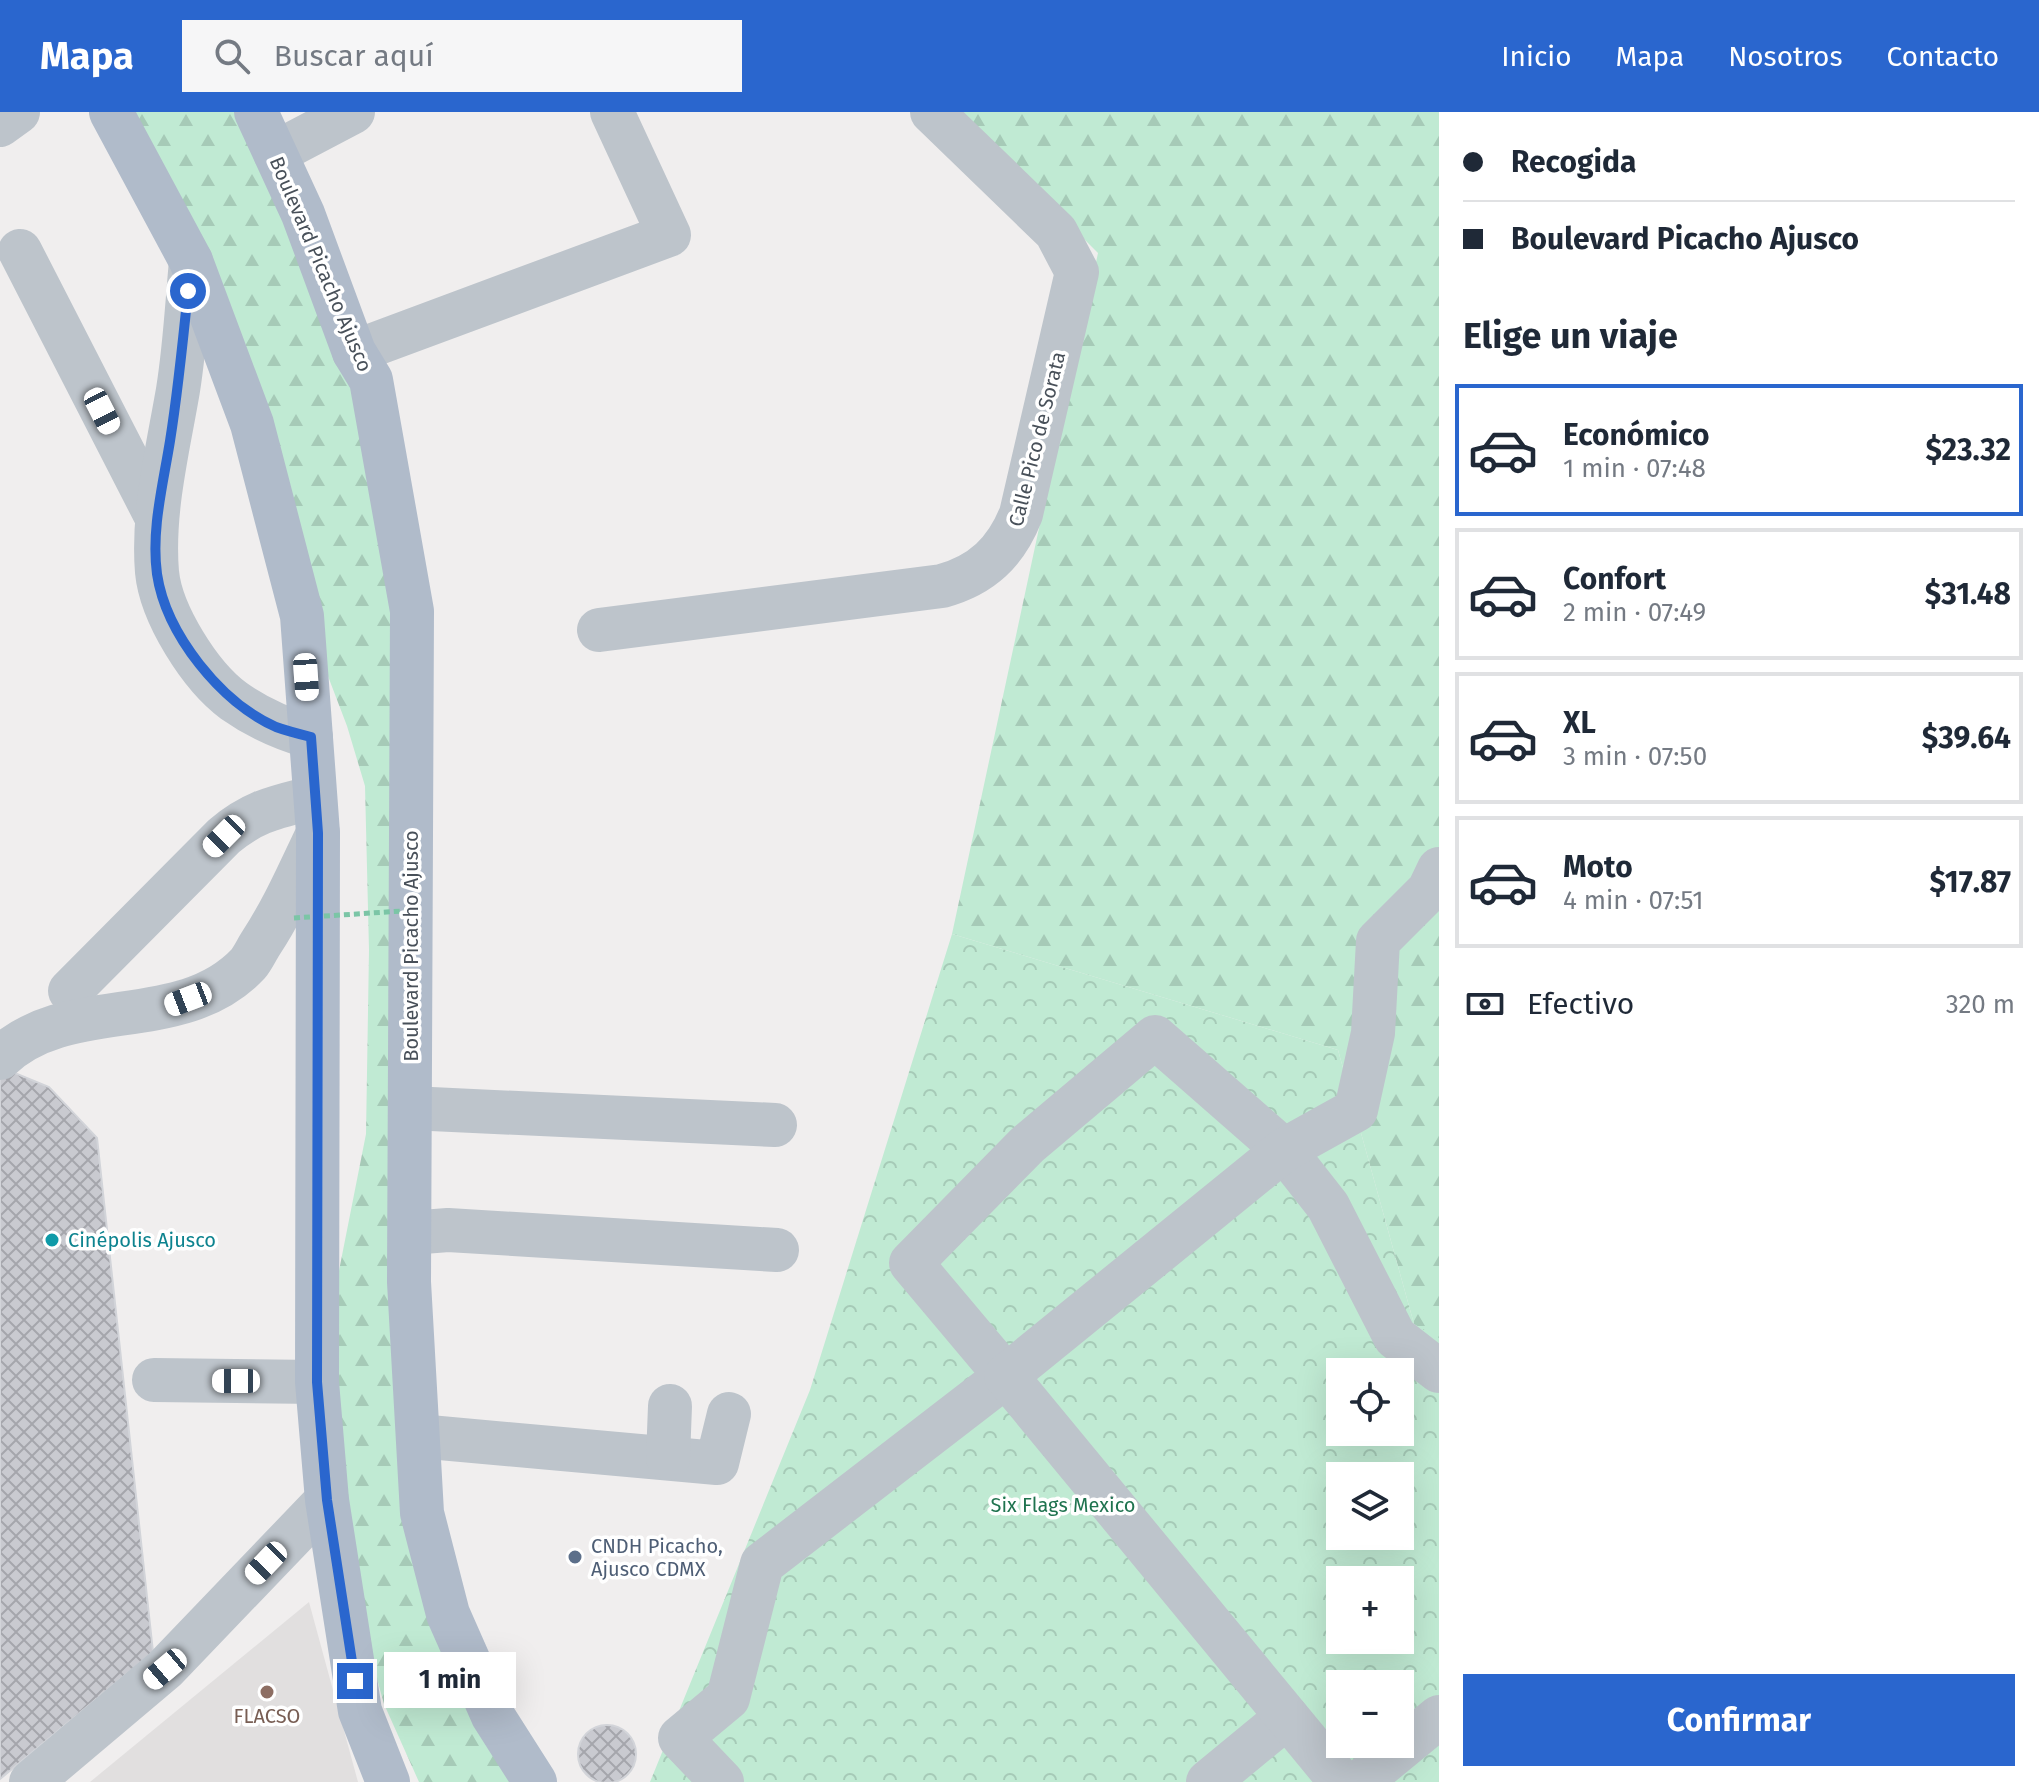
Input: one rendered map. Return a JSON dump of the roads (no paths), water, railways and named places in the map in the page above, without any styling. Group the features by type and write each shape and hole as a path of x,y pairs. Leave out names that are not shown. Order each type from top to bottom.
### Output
{"main road":[{"path":"111,112 191,261 252,424 302,616 316,815 317,1382 327,1500 360,1711 388,1782"},
{"name":"Boulevard Picacho Ajusco","path":"256,112 303,214 354,352 371,380 412,611 409,1282 422,1513 448,1614 493,1716 535,1782"}],"street":[{"path":"0,125 18,112"},
{"path":"275,153 353,112"},
{"path":"354,352 669,235 612,112"},
{"name":"Calle Pico de Sorata","path":"599,630 942,586 958,582 980,570 1002,551 1021,514 1077,272 1056,232 932,112"},
{"path":"20,251 157,518"},
{"path":"191,261 180,378 157,518 157,574 170,616 198,663 231,700 275,726 311,737"},
{"path":"0,1058 39,1031 65,1022 163,1009 214,990 248,963 278,917 316,815 264,810 244,819 70,991"},
{"path":"722,1782 680,1738 728,1698 762,1564 1006,1376 1284,1150 1356,1110 1373,1033 1378,941 1429,890 1439,869"},
{"path":"1341,1782 911,1263 1027,1145 1155,1037 1284,1150 1328,1206 1395,1337 1439,1371"},
{"path":"410,1108 775,1125"},
{"path":"410,1233 448,1230 777,1250"},
{"path":"154,1380 317,1382"},
{"path":"668,1458 670,1406"},
{"path":"418,1436 717,1463 729,1414"},
{"path":"31,1782 165,1669 327,1500"},
{"path":"1208,1782 1287,1717"},
{"path":"1360,1782 1439,1717"}],"place":[{"name":"Cinépolis Ajusco","path":"52,1240"},
{"name":"CNDH Picacho, Ajusco CDMX","path":"575,1557"},
{"name":"FLACSO","path":"267,1692"}],"park label":[{"name":"Six Flags Mexico","path":"1063,1505"}]}
